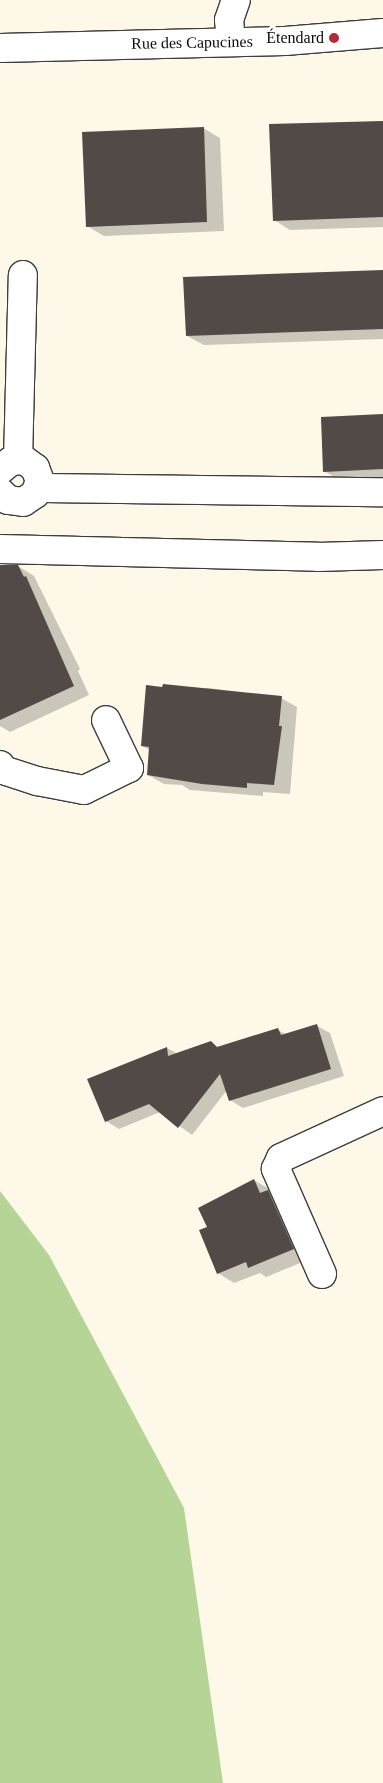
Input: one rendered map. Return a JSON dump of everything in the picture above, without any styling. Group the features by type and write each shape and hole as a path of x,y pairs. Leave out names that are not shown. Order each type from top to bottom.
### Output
{"street":[{"path":"231,42 229,20 236,0"},
{"name":"Rue des Capucines","path":"0,48 231,42 383,33"},
{"path":"23,275 9,465 35,468 38,488"},
{"path":"0,492 8,500 23,502 38,488 383,492"},
{"path":"0,549 318,557 383,555"},
{"path":"0,765 3,770 38,781 84,790 129,768 106,720"},
{"path":"322,1274 276,1169 281,1158 383,1111"}],"green space":[{"path":"0,1191 49,1255 184,1508 223,1783 0,1783"}],"building":[{"path":"383,121 383,217 273,221 269,124"},
{"path":"204,127 207,222 86,227 82,132"},
{"path":"383,270 383,329 186,336 183,277"},
{"path":"383,414 383,469 323,472 321,417"},
{"path":"0,565 18,565 24,577 26,576 74,686 0,720"},
{"path":"163,684 282,696 279,726 282,726 274,785 247,783 247,788 202,784 147,775 149,747 141,746 146,685 162,687"},
{"path":"317,1024 331,1069 229,1101 220,1074 178,1128 149,1104 105,1122 87,1079 167,1047 168,1056 211,1041 217,1047 278,1028 281,1035"},
{"path":"254,1179 260,1193 268,1190 294,1249 248,1268 246,1262 217,1274 199,1230 207,1227 198,1208"}],"place":[{"name":"Étendard","path":"334,38"}]}
